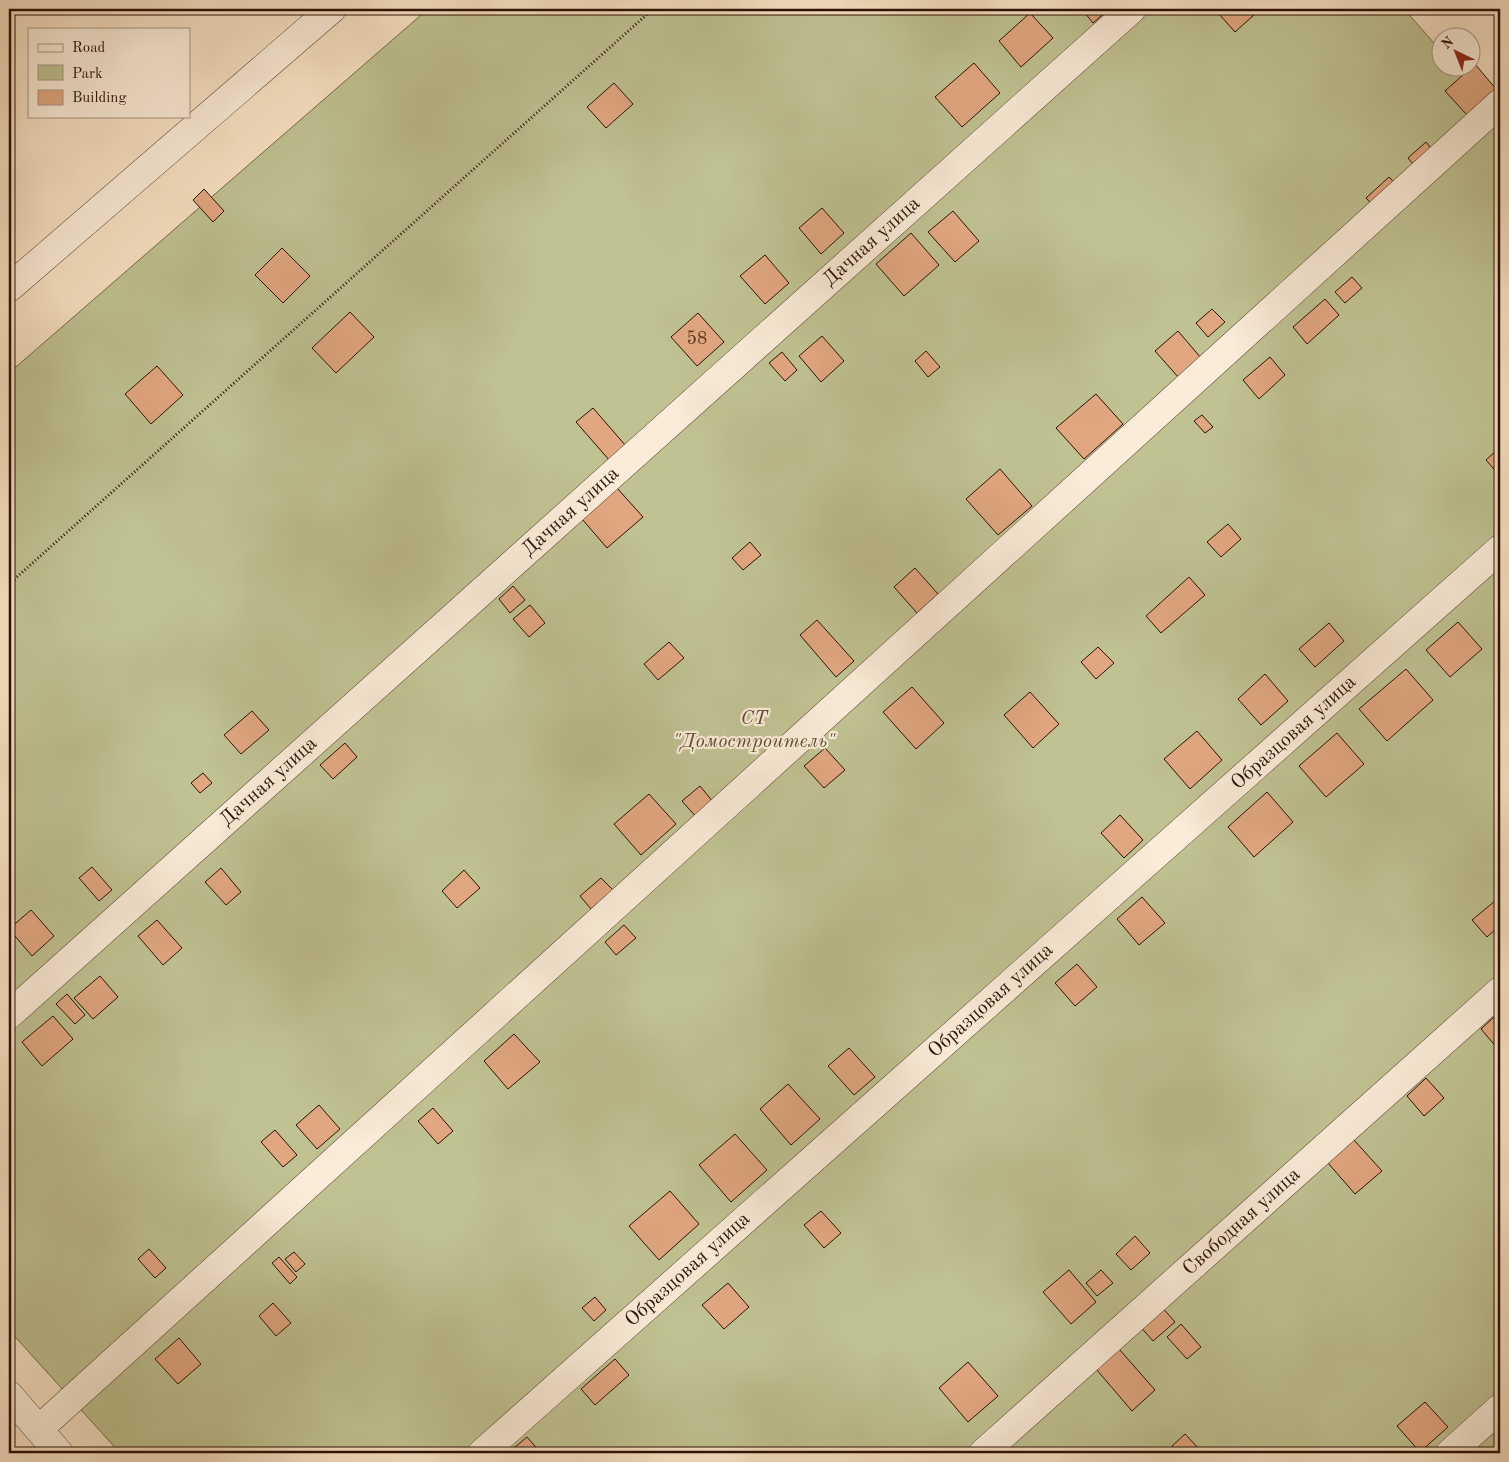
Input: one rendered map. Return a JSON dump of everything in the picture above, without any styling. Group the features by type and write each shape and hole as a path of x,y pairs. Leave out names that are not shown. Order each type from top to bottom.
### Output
{"street":[{"path":"9,288 332,9"},
{"name":"Дачная улица","path":"9,1015 1132,9"},
{"path":"39,1429 1500,103"},
{"name":"Образцовая улица","path":"482,1453 1500,549"},
{"name":"Свободная улица","path":"983,1453 1500,991"},
{"path":"9,1395 59,1453"},
{"path":"1450,1453 1500,1408"}],"path":[{"path":"9,584 654,9"}],"green space":[{"name":"СТ \"Домостроитель\"","path":"428,9 1404,9 1432,41 1432,78 1465,78 1500,117 1500,1453 120,1453 9,1330 9,373"}],"building":[{"path":"1090,9 1109,9 1093,23 1085,13"},
{"path":"1225,9 1250,9 1255,14 1235,32 1219,14"},
{"path":"1030,13 1053,38 1021,67 999,41"},
{"path":"974,63 1000,93 962,127 935,97"},
{"path":"1482,72 1496,89 1467,115 1445,91 1459,78 1482,78"},
{"path":"614,83 633,104 606,128 587,107"},
{"path":"1426,142 1435,153 1417,169 1408,158"},
{"path":"1389,177 1401,190 1377,210 1366,198"},
{"path":"204,189 224,211 213,222 193,200"},
{"path":"822,208 844,233 821,254 799,228"},
{"path":"953,211 979,241 955,262 928,232"},
{"path":"911,233 939,265 904,296 876,264"},
{"path":"282,248 310,276 283,303 255,275"},
{"path":"765,255 789,283 765,304 740,276"},
{"path":"1352,277 1362,288 1345,303 1335,292"},
{"path":"1325,299 1339,315 1307,344 1293,327"},
{"path":"1212,309 1225,322 1208,337 1196,323"},
{"path":"350,312 374,337 336,373 312,348"},
{"path":"698,313 724,342 697,366 671,337"},
{"path":"1178,331 1201,358 1179,378 1155,351"},
{"path":"822,336 844,361 821,382 799,356"},
{"path":"926,351 940,367 928,377 915,361"},
{"path":"782,352 797,370 785,381 769,363"},
{"path":"1270,357 1285,375 1259,399 1243,380"},
{"path":"157,366 183,395 151,424 125,394"},
{"path":"1096,394 1123,424 1084,459 1056,428"},
{"path":"593,408 626,446 610,461 576,422"},
{"path":"1202,415 1213,427 1205,433 1194,421"},
{"path":"1500,447 1500,476 1486,460"},
{"path":"1000,469 1032,506 998,535 966,499"},
{"path":"617,488 643,517 607,548 582,519"},
{"path":"1228,524 1241,539 1221,557 1207,542"},
{"path":"750,542 761,555 743,570 732,558"},
{"path":"915,568 938,594 917,613 894,587"},
{"path":"1189,577 1205,595 1161,633 1146,616"},
{"path":"513,586 525,600 510,613 499,599"},
{"path":"530,605 545,623 529,637 513,619"},
{"path":"817,620 854,661 836,677 800,635"},
{"path":"1458,622 1482,649 1450,677 1426,650"},
{"path":"1329,623 1344,641 1315,667 1299,649"},
{"path":"669,642 684,658 658,680 644,664"},
{"path":"1098,647 1114,663 1096,679 1081,662"},
{"path":"1406,669 1433,700 1387,741 1359,709"},
{"path":"1265,674 1288,701 1261,725 1238,699"},
{"path":"912,687 944,723 916,749 883,712"},
{"path":"1030,692 1059,724 1033,748 1004,715"},
{"path":"252,711 269,730 241,754 224,735"},
{"path":"1197,731 1222,760 1190,789 1164,759"},
{"path":"1337,733 1364,764 1326,797 1299,766"},
{"path":"345,743 357,757 333,779 320,765"},
{"path":"825,748 845,770 824,788 804,766"},
{"path":"203,773 212,783 200,793 191,783"},
{"path":"700,786 714,803 697,818 682,801"},
{"path":"1267,792 1293,822 1254,857 1228,827"},
{"path":"649,794 676,824 641,855 614,824"},
{"path":"1120,815 1143,840 1124,858 1101,833"},
{"path":"92,867 112,890 99,901 79,878"},
{"path":"221,868 241,892 226,905 205,882"},
{"path":"464,870 480,888 457,908 442,891"},
{"path":"601,878 613,890 591,909 580,896"},
{"path":"1142,897 1165,923 1139,945 1117,919"},
{"path":"1495,901 1500,907 1500,925 1487,937 1472,920"},
{"path":"31,910 54,936 32,956 9,929"},
{"path":"157,920 182,948 163,965 138,936"},
{"path":"624,925 636,938 616,955 605,942"},
{"path":"1077,964 1097,987 1075,1006 1055,983"},
{"path":"100,976 118,997 93,1019 74,998"},
{"path":"67,994 85,1015 75,1024 56,1004"},
{"path":"53,1016 73,1039 42,1066 22,1042"},
{"path":"1495,1016 1500,1022 1499,1050 1481,1029"},
{"path":"514,1034 540,1062 508,1089 484,1061"},
{"path":"849,1048 875,1077 854,1095 828,1066"},
{"path":"1426,1078 1444,1098 1424,1116 1407,1096"},
{"path":"788,1084 820,1119 791,1145 760,1109"},
{"path":"319,1105 340,1129 317,1149 296,1125"},
{"path":"433,1108 453,1131 438,1144 418,1121"},
{"path":"275,1130 297,1155 283,1167 261,1142"},
{"path":"735,1134 767,1170 731,1202 699,1165"},
{"path":"1354,1140 1382,1171 1355,1194 1328,1163"},
{"path":"670,1191 699,1224 659,1260 629,1226"},
{"path":"821,1211 841,1233 824,1248 804,1225"},
{"path":"1135,1236 1150,1253 1131,1270 1116,1254"},
{"path":"149,1249 166,1268 155,1278 138,1259"},
{"path":"294,1252 305,1264 296,1272 285,1259"},
{"path":"279,1257 297,1277 290,1284 272,1263"},
{"path":"1069,1270 1096,1302 1071,1324 1043,1292"},
{"path":"1101,1270 1113,1283 1097,1296 1086,1283"},
{"path":"728,1283 749,1307 724,1329 702,1305"},
{"path":"595,1297 606,1310 594,1321 582,1308"},
{"path":"273,1303 291,1323 276,1336 259,1316"},
{"path":"1160,1305 1175,1322 1153,1341 1138,1324"},
{"path":"1181,1324 1201,1347 1187,1359 1167,1337"},
{"path":"179,1338 201,1364 178,1384 155,1359"},
{"path":"1119,1349 1155,1390 1132,1411 1096,1369"},
{"path":"615,1359 629,1375 595,1405 581,1389"},
{"path":"968,1362 998,1396 968,1422 939,1388"},
{"path":"1425,1402 1448,1427 1420,1452 1397,1426"},
{"path":"1185,1434 1200,1450 1196,1453 1179,1453 1172,1446"},
{"path":"527,1437 541,1453 508,1453"}]}
